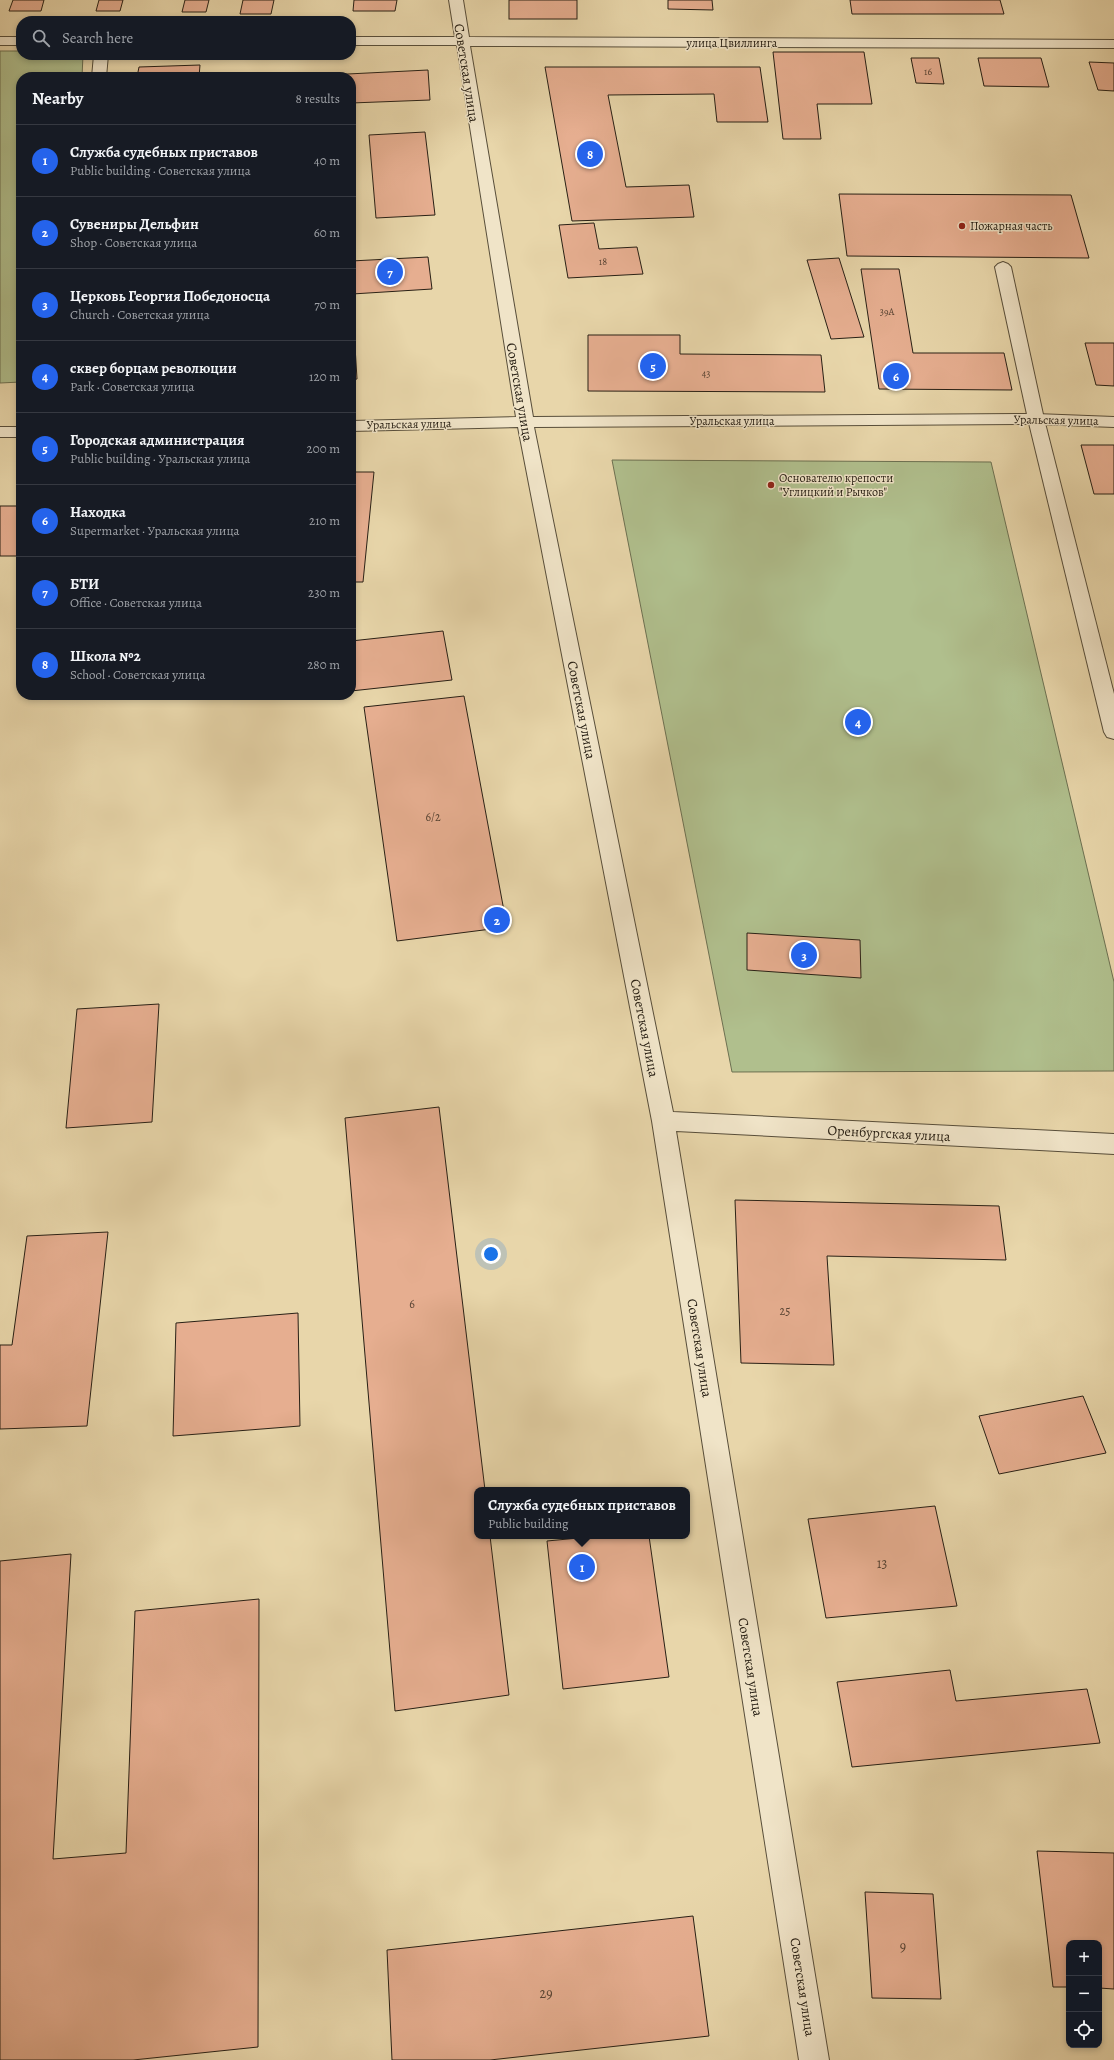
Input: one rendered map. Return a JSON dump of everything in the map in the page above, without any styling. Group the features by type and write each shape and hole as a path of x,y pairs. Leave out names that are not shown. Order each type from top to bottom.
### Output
{"street":[{"name":"Советская улица","path":"456,0 525,422 663,1121 814,2060"},
{"path":"0,41 16,41"},
{"name":"улица Цвиллинга","path":"356,41 1114,44"},
{"path":"99,72 101,60"},
{"path":"1004,267 1036,419 1114,732"},
{"name":"Уральская улица","path":"356,426 525,422 1036,419 1114,422"},
{"path":"0,432 16,432"},
{"name":"Оренбургская улица","path":"663,1121 1114,1144"}],"green space":[{"path":"0,51 16,51 16,60 83,60 82,72 16,72 16,382 0,383"},
{"path":"612,460 991,462 1114,982 1114,1071 732,1072"}],"building":[{"path":"13,0 44,0 41,11 9,11"},
{"path":"99,0 123,0 120,11 96,11"},
{"path":"185,0 209,0 206,12 182,12"},
{"path":"243,0 274,0 271,14 240,14"},
{"path":"354,0 397,0 395,11 353,11"},
{"path":"509,0 577,0 577,19 509,19"},
{"path":"668,0 712,0 713,10 668,9"},
{"path":"850,0 1000,0 1004,14 852,14"},
{"path":"773,52 864,52 872,104 817,104 821,139 783,139"},
{"path":"911,58 939,58 944,84 916,83"},
{"path":"978,58 1041,58 1049,87 984,86"},
{"path":"1089,62 1114,63 1114,91 1098,90"},
{"path":"200,65 199,72 138,72 139,67"},
{"path":"545,67 760,67 768,122 717,122 714,94 608,95 626,187 689,185 694,217 572,221"},
{"path":"428,70 430,100 356,103 356,74"},
{"path":"425,132 435,215 376,218 369,135"},
{"name":"Пожарная часть","path":"839,194 1071,195 1089,258 847,256"},
{"path":"594,223 599,249 637,247 643,274 568,278 559,225"},
{"path":"428,257 432,289 356,294 356,261"},
{"path":"839,258 864,337 831,339 807,260"},
{"path":"861,269 899,269 913,353 1004,353 1012,390 879,389"},
{"path":"588,335 680,335 680,354 821,355 825,392 588,391"},
{"path":"1085,343 1114,343 1114,386 1096,385"},
{"path":"1081,445 1114,445 1114,494 1094,494"},
{"path":"356,472 374,472 363,582 356,582"},
{"path":"0,506 16,506 16,556 0,556"},
{"path":"443,631 452,680 356,690 356,640"},
{"path":"464,696 507,927 397,941 364,707"},
{"path":"747,933 860,940 861,978 747,970"},
{"path":"159,1004 152,1122 66,1128 77,1009"},
{"path":"439,1107 485,1487 474,1487 474,1539 490,1539 509,1695 395,1711 345,1118"},
{"path":"735,1200 999,1206 1006,1260 827,1256 834,1365 741,1363"},
{"path":"108,1232 87,1426 0,1429 0,1345 12,1345 27,1236"},
{"path":"298,1313 300,1426 173,1436 176,1323"},
{"path":"1083,1396 1106,1453 999,1474 979,1416"},
{"path":"935,1506 957,1606 826,1618 808,1519"},
{"path":"568,1539 649,1539 669,1677 563,1689 547,1541"},
{"path":"71,1554 53,1859 126,1853 135,1611 259,1599 258,2047 133,2060 0,2060 0,1561"},
{"path":"950,1670 956,1701 1087,1689 1100,1743 852,1767 837,1682"},
{"path":"1037,1851 1114,1853 1114,1989 1102,1988 1102,1940 1066,1940 1066,1987 1053,1987"},
{"path":"865,1892 933,1894 941,1999 872,1998"},
{"path":"693,1916 709,2036 490,2060 392,2060 387,1950"}],"place":[{"name":"Школа №2","path":"590,154"},
{"name":"Пожарная часть","path":"962,226"},
{"name":"БТИ","path":"390,272"},
{"name":"Городская администрация","path":"653,366"},
{"name":"Находка","path":"896,376"},
{"name":"Основателю крепости \"Углицкий и Рычков\"","path":"771,485"},
{"name":"сквер борцам революции","path":"858,722"},
{"name":"Сувениры Дельфин","path":"497,920"},
{"name":"Церковь Георгия Победоносца","path":"804,955"},
{"name":"Служба судебных приставов","path":"582,1567"}]}
